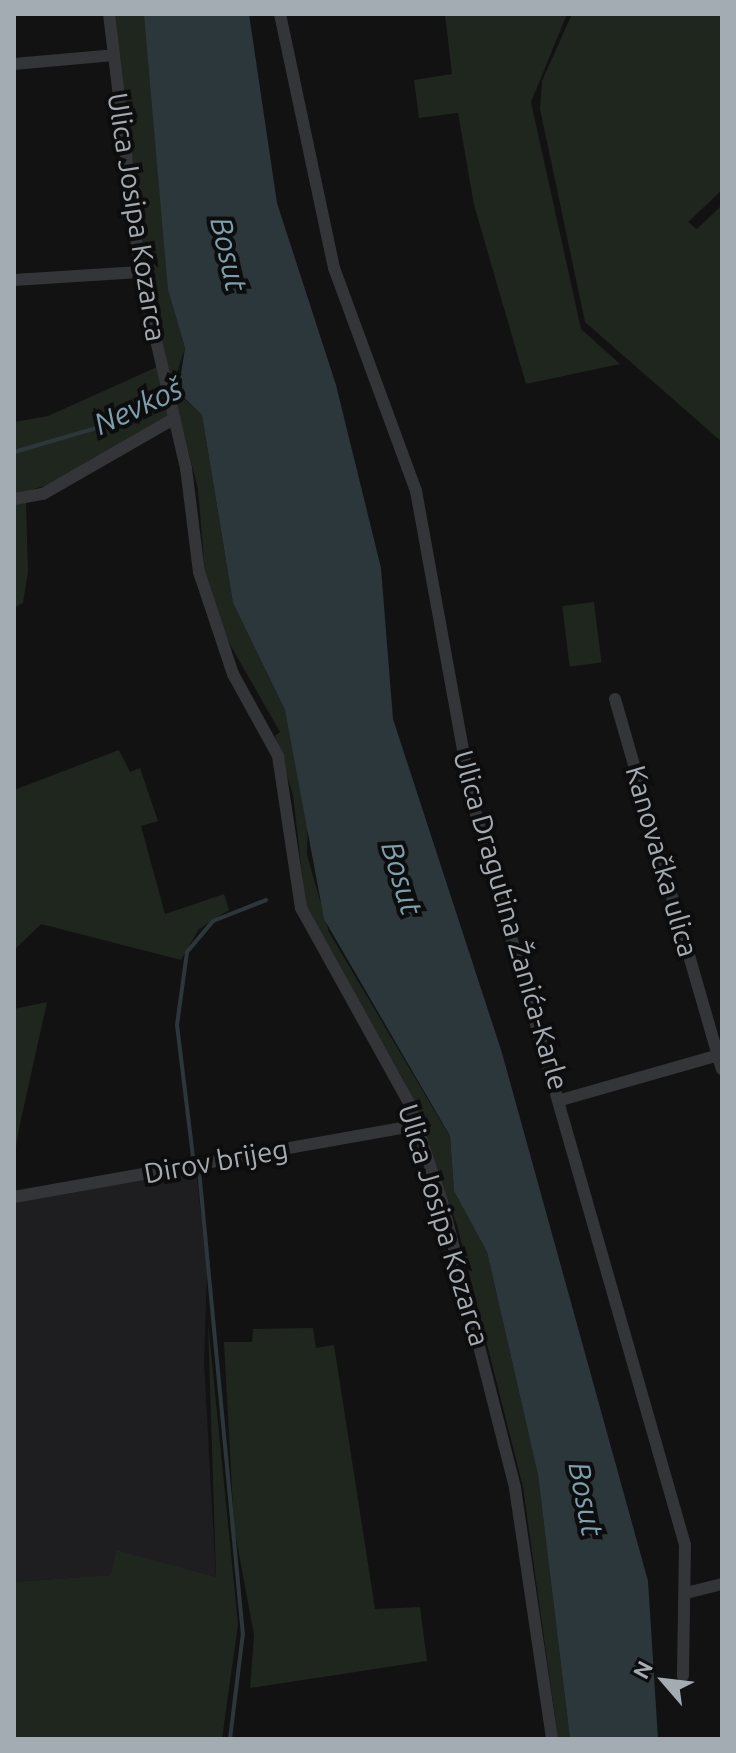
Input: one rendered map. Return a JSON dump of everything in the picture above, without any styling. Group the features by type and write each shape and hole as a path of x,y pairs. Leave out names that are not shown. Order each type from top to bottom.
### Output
{"street":[{"name":"Ulica Josipa Kozarca","path":"109,14 140,272 173,413 212,623 278,756 301,908 418,1125 500,1414 552,1739"},
{"name":"Ulica Dragutina Žanića-Karle","path":"280,14 313,190 416,491 473,804 561,1100 685,1545 683,1676"},
{"path":"14,64 114,55"},
{"path":"14,280 140,272"},
{"path":"14,499 43,494 173,413"},
{"name":"Kanovačka ulica","path":"615,699 722,1069"},
{"path":"561,1100 720,1055"},
{"name":"Dirov brijeg","path":"14,1197 418,1125"},
{"path":"686,1593 722,1584"}],"shaded area":[{"path":"114,14 144,14 152,50 168,290 185,348 172,388 150,301"},
{"path":"445,14 567,14 531,102 581,329 620,364 526,384 474,205 458,113 419,118 414,80 452,74"},
{"path":"572,14 722,14 722,190 688,222 697,229 722,205 722,442 585,322 540,109 542,81"},
{"path":"157,367 169,417 58,482 14,495 14,422 48,416"},
{"path":"184,399 202,415 233,603 285,710 308,809 307,855 329,932 450,1137 454,1191 487,1252 538,1475 570,1739 558,1739 523,1487 457,1225 406,1085 306,908 293,795 275,736 280,732 220,627 205,574 198,489 176,403"},
{"path":"14,501 26,501 28,572 23,603 14,608"},
{"path":"594,602 601,663 570,666 562,606"},
{"path":"119,750 130,772 140,768 158,821 141,826 165,914 224,894 229,910 199,929 181,960 41,924 14,950 14,790"},
{"path":"47,1002 20,1124 14,1158 14,1009"},
{"path":"196,1170 207,1270 204,1363 216,1577 116,1551 112,1575 14,1582 14,1200"},
{"path":"208,1322 238,1624 222,1739 14,1739 14,1582 111,1575 116,1550 216,1577"},
{"path":"313,1328 316,1348 334,1345 375,1609 420,1607 427,1661 250,1688 254,1635 234,1527 224,1342 252,1342 253,1329"}],"water":[{"name":"Bosut","path":"144,14 249,14 277,203 336,385 381,568 393,719 502,1053 648,1581 658,1739 570,1739 538,1475 487,1252 454,1191 450,1136 324,919 285,710 233,603 202,415 178,392 185,348 168,290"}],"waterway":[{"name":"Nevkoš","path":"14,452 121,421 165,398"},
{"path":"193,1157 177,1025 187,952 213,921 266,900"},
{"path":"199,1170 243,1633 230,1739"}]}
